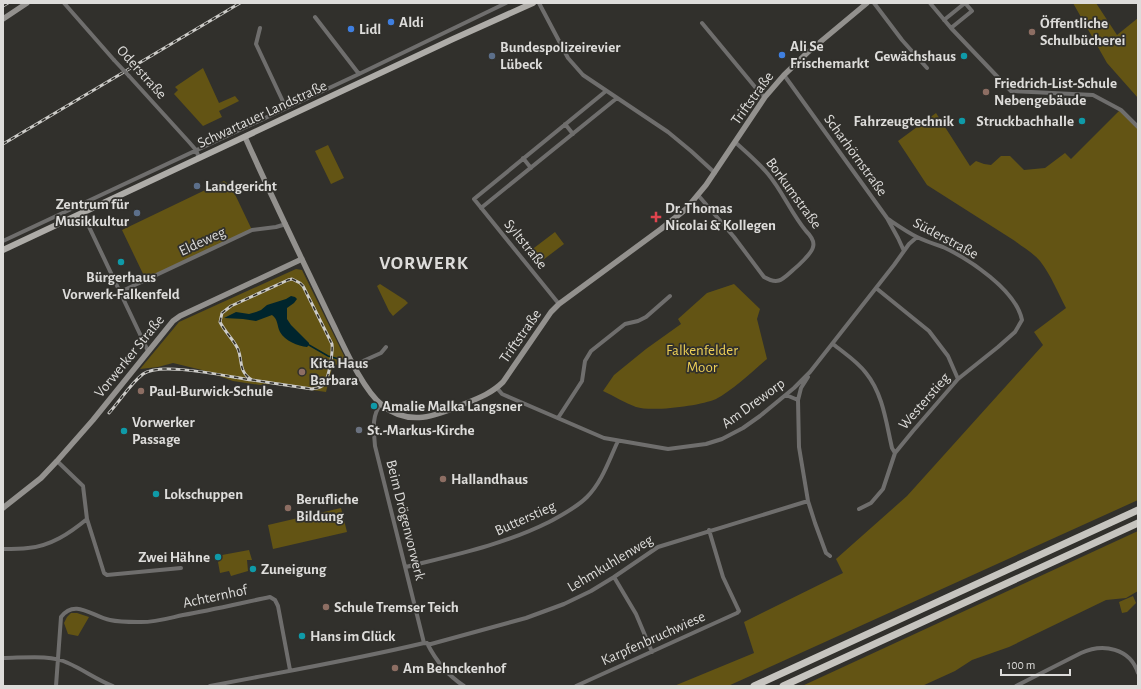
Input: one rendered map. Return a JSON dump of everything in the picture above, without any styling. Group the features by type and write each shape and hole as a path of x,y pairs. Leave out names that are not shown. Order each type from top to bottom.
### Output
{"highway":[{"path":"754,686 1138,510"},
{"path":"784,686 1138,523"}],"main road":[{"name":"Schwartauer Landstraße","path":"3,250 533,3"}],"street":[{"path":"3,19 28,3"},
{"name":"Oderstraße","path":"64,3 196,150 199,158"},
{"name":"Schwartauer Landstraße","path":"3,241 506,3"},
{"path":"539,3 562,47 574,66 582,75 668,132 715,173"},
{"name":"Triftstraße","path":"245,137 302,259 354,365 367,388 381,404 399,415 410,418 435,416 486,395 497,388 503,382 551,312 559,304 686,209 715,173 765,97 784,75 807,53 867,3"},
{"path":"874,3 902,40 927,68"},
{"path":"930,3 951,28 1011,91 1093,94 1121,110 1138,127"},
{"path":"944,20 965,3 972,11 951,28"},
{"path":"315,17 358,74"},
{"path":"702,22 760,93 765,97"},
{"path":"260,28 256,44 286,108"},
{"name":"Scharhörnstraße","path":"784,75 888,219 904,251"},
{"path":"531,168 523,158 606,91"},
{"path":"481,208 617,98"},
{"path":"565,124 573,134"},
{"name":"Borkumstraße","path":"698,196 734,237 764,277 769,280 782,280 812,250 812,238 801,225 769,176 757,162 735,142"},
{"name":"Syltstraße","path":"523,158 474,199 559,304"},
{"path":"82,212 148,351"},
{"name":"Süderstraße","path":"888,219 917,237 955,254 984,272 1001,287 1010,298 1021,317"},
{"name":"Eldeweg","path":"120,291 252,230 276,227 286,224"},
{"name":"Am Dreworp","path":"497,388 502,394 604,438 668,449 706,444 722,439 744,428 786,395 810,372 909,244 917,237"},
{"name":"Vorwerker Straße","path":"3,508 41,478 57,461 93,420 173,321 180,316 302,259"},
{"path":"876,288 929,331 948,356 958,379"},
{"path":"558,418 582,381 585,361 591,351 625,324 638,321 646,317 670,296"},
{"name":"Westerstieg","path":"859,509 871,503 883,489 895,453 958,379 1015,332 1022,320 1021,317"},
{"path":"833,344 855,362 872,381 878,393 892,448 895,453"},
{"path":"354,365 381,353 386,347"},
{"path":"810,372 801,388 798,400 799,447 808,501 814,523 826,553 830,556"},
{"path":"786,395 798,400"},
{"name":"Beim Drögenvorwerk","path":"381,404 375,414 375,446 426,643"},
{"name":"Butterstieg","path":"406,567 492,546 537,527 572,509 584,500 595,487 618,441"},
{"path":"57,461 83,486 87,518 104,573 107,575 181,568"},
{"name":"Lehmkuhlenweg","path":"426,643 431,644 477,632 526,618 564,604 591,591 658,547 709,530 808,501"},
{"path":"3,549 29,548 45,545 75,529 87,518"},
{"name":"Karpfenbruchwiese","path":"576,686 739,611 723,577 709,530"},
{"path":"614,576 636,614 652,652"},
{"name":"Achternhof","path":"58,660 61,618 65,612 74,609 80,609 111,620 145,622 270,597 275,600 278,606 290,670"},
{"path":"210,686 360,658 426,643 448,674 464,686"},
{"path":"1016,686 1090,648 1110,648 1120,652 1127,656 1136,667 1138,673"},
{"path":"3,658 46,658 67,662 113,686"},
{"path":"56,686 58,660"}],"green space":[{"path":"1073,3 1096,3 1117,35 1138,18 1138,98 1107,63"},
{"path":"203,68 219,103 235,96 239,101 219,111 222,117 203,126 174,94 178,90 175,87"},
{"path":"1120,110 1138,127 1138,500 728,686 674,686 754,653 744,622 843,573 836,559 907,496 1043,345 1034,332 1066,308 1048,272 1037,258 1015,241 927,185 898,141 936,113 970,166 976,161 991,165 1001,156 1010,156 1024,170 1045,168 1065,153 1071,159"},
{"path":"328,145 344,178 331,184 315,151"},
{"path":"224,181 231,186 252,230 146,280 122,230"},
{"path":"555,232 564,244 539,263 530,251"},
{"path":"296,269 302,270 348,364 344,366 333,364 326,392 271,384 260,385 233,381 202,370 173,363 158,367 140,369 179,322"},
{"path":"380,284 408,303 393,316 377,286"},
{"name":"Falkenfelder Moor","path":"734,284 760,309 757,319 767,359 729,391 709,402 676,408 653,409 636,407 603,391 614,375 646,349 681,324 678,319 707,293"},
{"path":"341,508 347,532 273,549 268,525"},
{"path":"1138,531 1138,591 1126,598 1106,600 1009,647 972,660 955,671 922,686 802,686"},
{"path":"249,550 252,560 247,560 248,571 231,576 229,571 220,573 218,562 222,555"},
{"path":"1133,596 1136,603 1127,612 1122,613 1119,602"},
{"path":"71,613 77,613 89,617 78,636 68,634 64,623"}],"water":[{"path":"291,296 297,299 287,308 287,319 309,343 307,347 300,346 285,338 280,332 272,315 256,321 224,318 236,312 249,314 256,312 267,305"}],"waterway":[{"path":"309,345 328,356 342,360"}],"railway":[{"path":"3,6 8,3"},
{"path":"3,144 240,3"},
{"path":"292,279 303,286 332,344 328,376 324,384 317,388 312,389 252,380 243,370 238,349 220,322 222,313 231,306 292,279"},
{"path":"109,413 138,378 152,370 179,369 252,380"}],"place":[{"name":"Aldi","path":"391,22"},
{"name":"Lidl","path":"351,29"},
{"name":"Öffentliche Schulbücherei","path":"1032,32"},
{"name":"Ali Se Frischemarkt","path":"782,55"},
{"name":"Bundespolizeirevier Lübeck","path":"492,56"},
{"name":"Gewächshaus","path":"964,56"},
{"name":"Friedrich-List-Schule Nebengebäude","path":"986,92"},
{"name":"Fahrzeugtechnik","path":"962,121"},
{"name":"Struckbachhalle","path":"1082,121"},
{"name":"Landgericht","path":"197,186"},
{"name":"Zentrum für Musikkultur","path":"137,213"},
{"name":"Dr. Thomas Nicolai & Kollegen","path":"656,217"},
{"name":"Bürgerhaus Vorwerk-Falkenfeld","path":"121,262"},
{"name":"Kita Haus Barbara","path":"302,372"},
{"name":"Paul-Burwick-Schule","path":"141,391"},
{"name":"Amalie Malka Langsner","path":"374,406"},
{"name":"St.-Markus-Kirche","path":"359,430"},
{"name":"Vorwerker Passage","path":"124,431"},
{"name":"Hallandhaus","path":"443,479"},
{"name":"Lokschuppen","path":"156,494"},
{"name":"Berufliche Bildung","path":"288,508"},
{"name":"Zwei Hähne","path":"218,557"},
{"name":"Zuneigung","path":"253,569"},
{"name":"Schule Tremser Teich","path":"326,607"},
{"name":"Hans im Glück","path":"302,636"},
{"name":"Am Behnckenhof","path":"395,668"}],"district":[{"name":"VORWERK","path":"424,262"}]}
